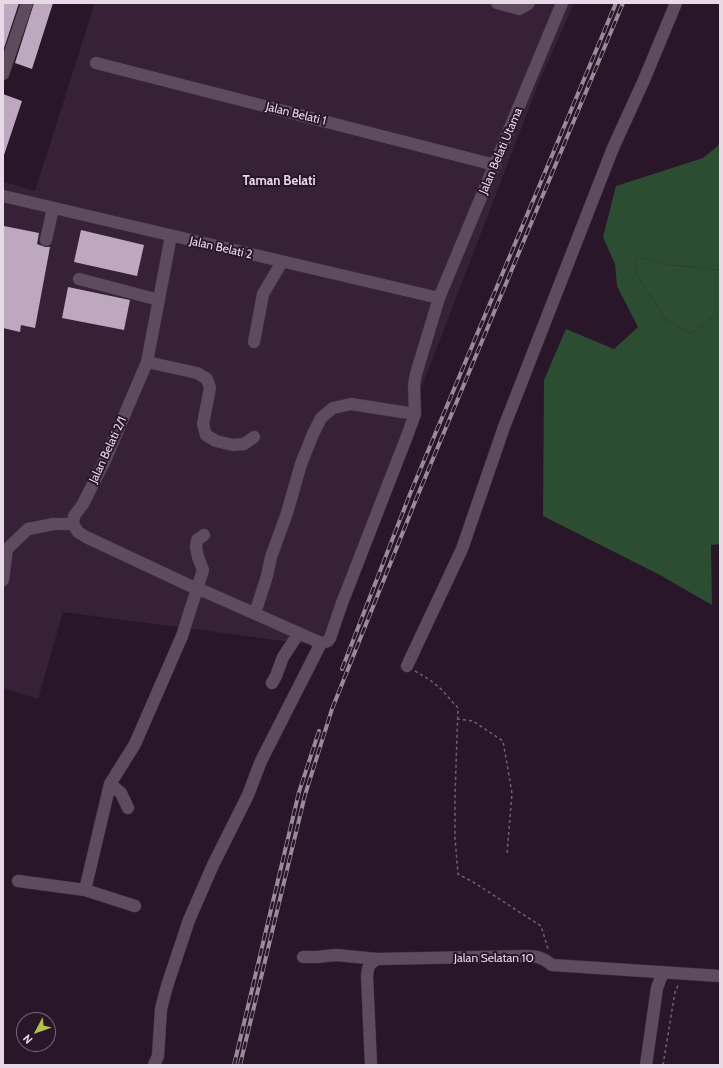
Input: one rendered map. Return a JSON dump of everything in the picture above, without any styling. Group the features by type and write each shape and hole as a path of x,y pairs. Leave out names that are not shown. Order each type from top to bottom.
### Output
{"street":[{"path":"3,74 27,3"},
{"path":"497,3 519,9 528,3"},
{"name":"Jalan Belati Utama","path":"415,414 414,385 416,374 439,298 562,3"},
{"path":"407,666 462,549 504,427 607,163 676,3"},
{"name":"Jalan Belati 1","path":"96,63 495,165"},
{"name":"Jalan Belati 2","path":"3,196 439,298"},
{"path":"46,240 53,208"},
{"name":"Jalan Belati 2/1","path":"73,524 74,516 83,504 106,458 147,362 172,236"},
{"path":"254,342 263,294 282,262"},
{"path":"79,279 159,300"},
{"path":"147,362 197,373 207,379 210,388 203,424 206,435 216,440 233,444 244,444 254,437"},
{"path":"3,580 7,549 28,529 54,524 73,524 78,532 86,537 197,589 255,613 320,643 328,641 415,414 351,404 333,408 321,418 313,434 302,464 287,513 271,557 267,576 255,613"},
{"path":"85,890 110,784 135,744 182,636 203,570 196,547 198,540 204,536"},
{"path":"272,683 283,657 299,633"},
{"path":"154,1065 158,1056 161,1009 189,920 213,864 248,795 261,762 320,643"},
{"path":"110,784 121,793 128,808"},
{"path":"18,881 85,890 135,906"},
{"name":"Jalan Selatan 10","path":"303,957 336,955 377,959 528,956 538,957 552,965 720,976"},
{"path":"371,1065 367,976 370,964 377,959"},
{"path":"646,1065 657,988 663,972"}],"path":[{"path":"407,666 424,675 441,689 458,708 455,795 455,838 458,874 541,926 552,965"},
{"path":"457,719 473,721 503,742 512,793 507,854"},
{"path":"663,1065 675,992 682,974"}],"shaded area":[{"path":"95,3 574,3 538,85 322,646 63,612 38,699 3,688 3,182 35,191"}],"green space":[{"path":"720,144 720,270 670,265 635,256 637,275 666,319 691,334 715,315 720,313 720,544 711,545 712,605 658,574 543,516 544,380 566,329 614,349 638,327 617,286 615,264 603,237 616,186 703,158"},
{"path":"635,256 670,265 720,270 720,313 715,315 691,334 666,319 637,275"}],"building":[{"path":"3,3 19,3 3,51"},
{"path":"34,3 53,3 32,69 15,63"},
{"path":"3,94 22,101 4,155 3,155"},
{"path":"4,226 39,233 37,244 50,247 35,328 21,325 20,332 3,328"},
{"path":"81,230 144,245 137,276 74,262"},
{"path":"68,287 130,300 124,330 62,318"}],"railway":[{"path":"342,669 410,494 616,3"},
{"path":"240,1065 305,795 332,709 417,497 623,3"},
{"path":"234,1065 299,792 319,731"}],"district":[{"name":"Taman Belati","path":"279,181"}]}
